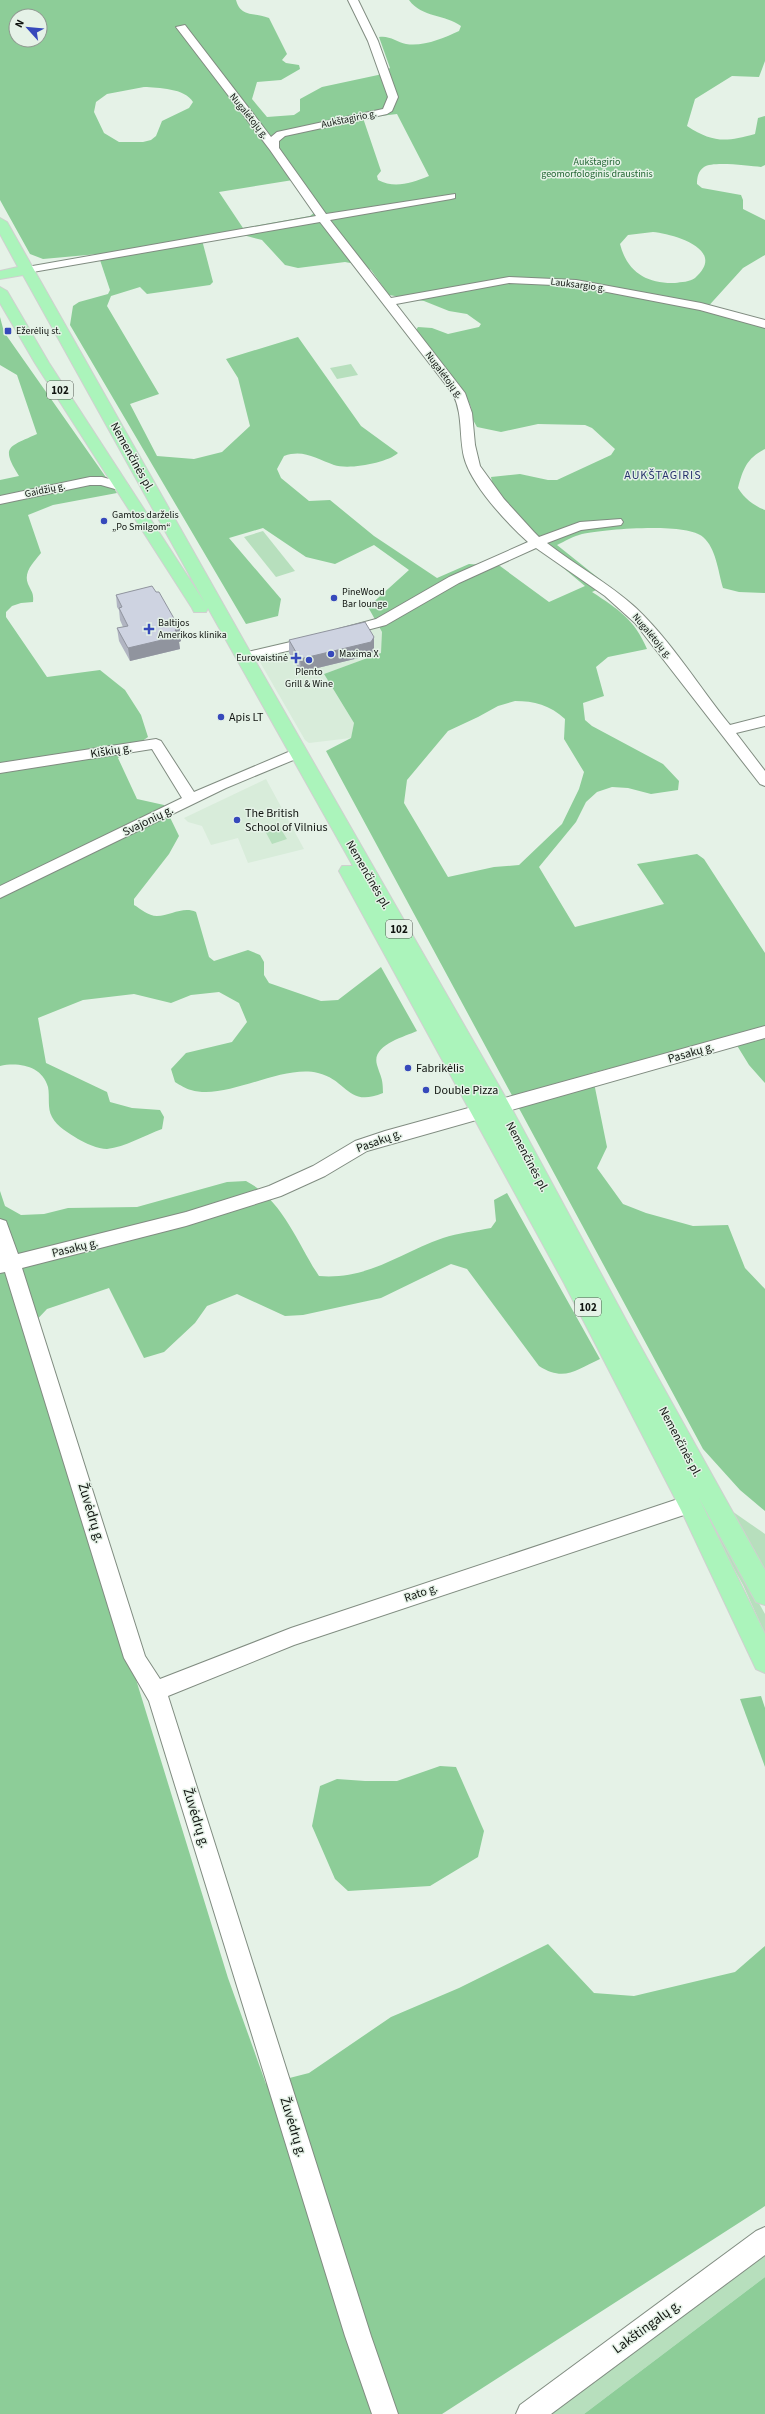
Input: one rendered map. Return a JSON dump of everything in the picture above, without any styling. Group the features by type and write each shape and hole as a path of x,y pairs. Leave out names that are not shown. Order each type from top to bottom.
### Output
{"main road":[{"name":"Nemenčinės pl.","path":"0,222 244,657 292,755"},
{"path":"0,275 27,270"},
{"name":"Nemenčinės pl.","path":"0,291 42,363 210,624 292,755 628,1347 765,1594"},
{"name":"Nemenčinės pl.","path":"491,1108 573,1278 690,1504 765,1661"}],"street":[{"name":"Aukštagirio g.","path":"274,148 274,140 281,134 387,111 393,97 374,41 353,0"},
{"name":"Nugalėtojų g.","path":"181,26 210,68 274,148 322,217 389,302 464,402 467,409 468,450 473,467 505,509 536,542 605,590 632,612 657,640 765,781"},
{"path":"27,270 322,217 452,196"},
{"name":"Lauksargio g.","path":"389,302 509,280 576,283 701,307 765,324"},
{"path":"90,481 101,474 107,464"},
{"path":"90,481 102,481 122,487"},
{"name":"Gaidžių g.","path":"0,500 90,481"},
{"path":"244,657 328,637 381,622 402,612 454,580 536,542 580,526 616,522"},
{"path":"726,731 765,721"},
{"name":"Kiškių g.","path":"0,768 156,744 191,800"},
{"name":"Svajonių g.","path":"0,893 191,800 292,755"},
{"name":"Pasakų g.","path":"6,1265 186,1219 275,1191 318,1171 361,1146 491,1108 765,1032"},
{"name":"Žuvėdrų g.","path":"0,1226 6,1265 135,1658 141,1673 156,1691 358,2336 385,2414"},
{"name":"Rato g.","path":"156,1691 291,1637 690,1504"},
{"name":"Lakštingalų g.","path":"529,2414 765,2240"}],"shaded area":[{"path":"374,621 382,632 382,653 324,674 354,723 351,738 309,743 305,740 260,662 259,648"},
{"name":"The British School of Vilnius","path":"266,779 304,849 248,863 238,838 211,845 202,826 188,822 184,818"}],"green space":[{"name":"Aukštagirio geomorfologinis draustinis","path":"0,0 236,0 241,10 249,14 269,18 287,54 282,60 286,63 299,65 300,69 281,80 257,82 252,99 267,117 294,115 300,111 300,99 322,87 378,75 390,68 379,37 390,38 413,45 440,39 459,31 461,26 455,22 420,10 409,0 765,0 765,61 759,77 732,76 695,99 687,126 696,132 712,138 736,139 755,134 758,118 765,116 765,165 761,167 731,164 709,165 700,170 697,184 702,188 741,195 743,200 743,209 765,220 765,255 743,268 704,311 765,327 765,449 750,460 744,470 738,488 750,501 765,510 765,593 739,592 723,588 711,547 703,537 694,532 664,528 608,530 582,534 557,545 607,585 592,592 625,616 637,630 647,649 608,657 596,667 604,696 583,703 585,720 592,726 663,764 679,781 678,790 651,794 628,788 612,787 597,792 586,802 576,822 539,867 575,927 664,904 637,864 697,854 704,859 765,953 765,1083 749,1065 733,1039 724,1039 592,1073 607,1147 597,1168 623,1204 646,1213 693,1226 728,1225 745,1268 765,1289 765,1511 740,1490 703,1449 326,751 351,738 354,723 324,674 381,653 382,632 368,607 409,570 374,545 335,564 306,557 263,528 229,538 281,599 278,616 246,624 70,325 73,306 79,302 108,294 110,290 98,254 43,259 30,254 0,200","holes":["144,87 164,88 178,91 189,97 193,102 189,108 162,121 156,136 151,140 143,142 119,142 104,133 94,112 96,102 107,94","397,114 429,176 409,183 397,185 384,183 378,180 377,176 381,171 363,118","293,180 314,213 310,216 243,228 219,192","653,232 662,233 684,240 694,245 701,251 705,259 703,268 695,278 688,281 665,283 647,278 633,269 623,254 620,244 628,235","243,235 262,240 285,265 298,268 345,262 361,265 371,270 389,295 424,301 449,311 467,314 481,324 479,327 448,334 432,328 418,327 416,330 462,389 471,407 473,420 477,427 501,432 538,424 585,425 592,428 615,449 611,455 557,480 548,480 520,474 491,477 497,508 537,546 585,586 549,602 500,566 469,564 437,578 374,536 330,500 309,501 281,478 277,469 284,456 291,454 304,454 334,465 349,467 377,463 393,457 398,453 361,426 298,337 226,359 238,378 250,426 222,452 194,459 157,456 130,404 159,394 107,306 111,296 140,287 147,294 210,285 213,282 202,240","515,701 535,703 554,710 565,719 564,739 584,772 579,789 562,824 519,865 494,867 448,877 404,803 407,780 448,731 498,706"]},
{"path":"0,317 4,332 117,493 53,505 28,515 41,553 30,567 27,575 28,584 33,594 33,602 21,603 12,606 6,612 6,617 47,677 100,670 125,690 141,715 148,737 118,758 137,799 164,805 179,836 169,854 134,899 134,905 154,916 162,916 186,910 196,912 209,957 214,961 248,950 260,955 264,962 264,975 269,983 321,1001 338,1000 381,967 417,1031 397,1039 379,1052 376,1058 382,1081 383,1093 371,1097 362,1097 348,1091 328,1076 318,1073 303,1072 287,1073 220,1091 205,1092 183,1087 175,1082 171,1069 186,1053 232,1042 247,1022 239,1003 219,992 191,995 171,1003 134,994 83,1000 38,1018 46,1063 107,1092 110,1102 132,1108 160,1110 164,1117 162,1129 121,1146 107,1149 92,1146 67,1132 54,1121 50,1114 48,1087 41,1074 22,1065 0,1066 0,480 19,476 10,459 10,449 14,445 37,434 17,375 0,365"},
{"path":"351,364 358,375 337,379 330,368"},
{"path":"263,531 295,571 276,577 244,537"},
{"path":"277,823 287,839 272,844 263,827"},
{"path":"246,1181 259,1189 280,1211 319,1276 337,1276 368,1270 443,1238 461,1233 491,1228 496,1221 494,1200 507,1193 600,1359 570,1373 563,1374 548,1371 539,1366 467,1269 451,1264 381,1298 303,1315 285,1316 237,1294 207,1306 195,1323 164,1352 144,1358 109,1288 47,1309 28,1329 228,1978 266,2084 309,2073 391,2017 459,1988 548,1944 594,1993 634,1996 735,1972 765,1946 765,2206 442,2414 0,2414 0,1191 5,1206 21,1215 44,1214 68,1208 137,1207 227,1182"},
{"path":"689,1478 765,1614 765,1634 743,1585 684,1479"},
{"path":"729,1509 765,1534 765,1581"},
{"path":"761,1696 765,1708 765,1767 740,1699"},
{"path":"440,1766 456,1767 484,1831 478,1857 430,1886 348,1891 335,1879 312,1826 320,1786 337,1779 397,1781"},
{"path":"765,2256 765,2277 584,2414 550,2414"},
{"path":"765,2277 765,2414 584,2414"}],"building":[{"name":"Baltijos Amerikos klinika","path":"152,586 156,592 159,592 180,629 175,630 179,636 128,648 117,628 128,626 119,608 122,607 116,595"},
{"path":"365,622 374,637 371,642 300,659 289,640"}],"place":[{"name":"Ežerėlių st.","path":"8,331"},
{"name":"Gamtos darželis „Po Smilgom“","path":"104,521"},
{"name":"PineWood Bar lounge","path":"334,598"},
{"name":"Baltijos Amerikos klinika","path":"149,629"},
{"name":"Maxima X","path":"331,654"},
{"name":"Eurovaistinė","path":"296,658"},
{"name":"Plento Grill & Wine","path":"309,660"},
{"name":"Apis LT","path":"221,717"},
{"name":"The British School of Vilnius","path":"237,820"},
{"name":"Fabrikėlis","path":"408,1068"},
{"name":"Double Pizza","path":"426,1090"}],"district":[{"name":"AUKŠTAGIRIS","path":"663,475"}]}
